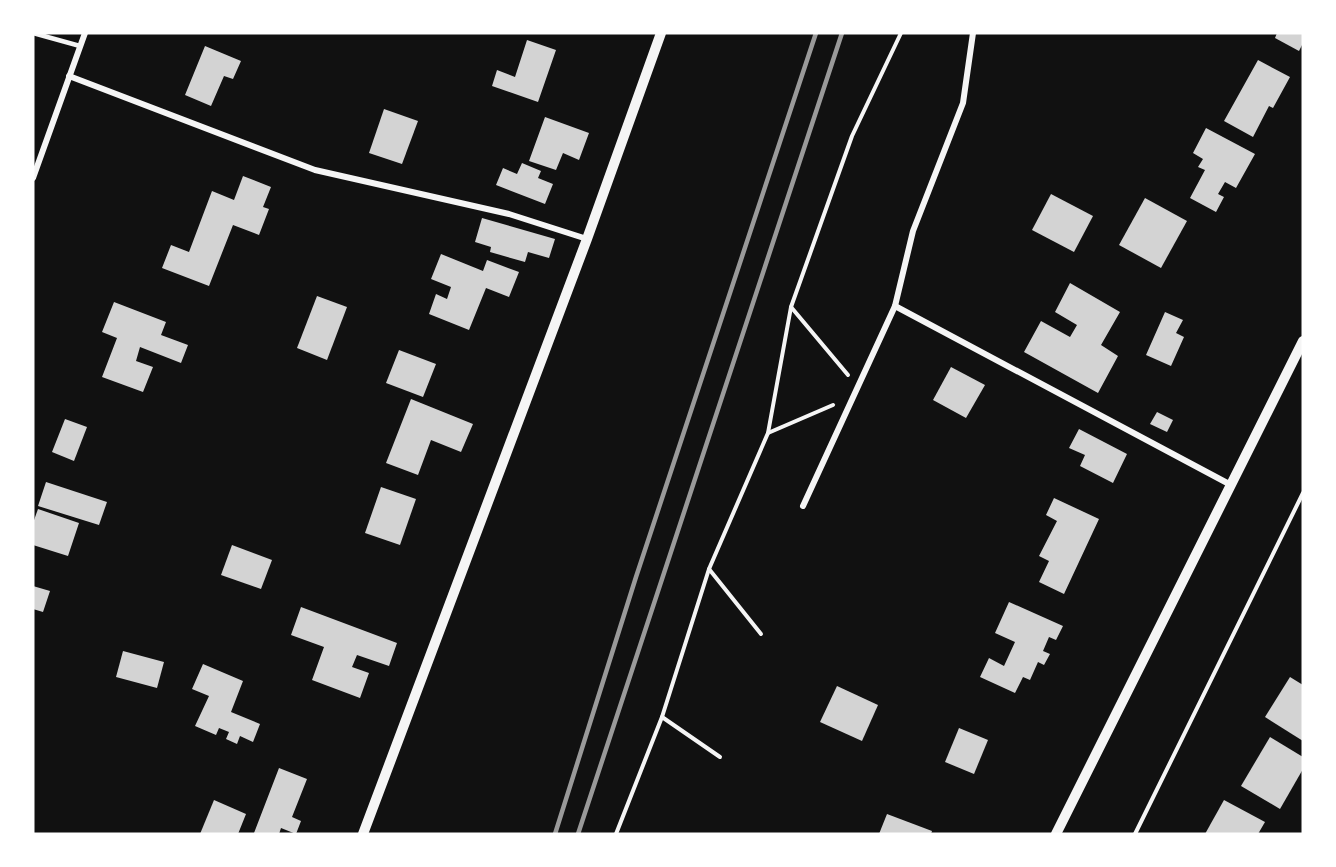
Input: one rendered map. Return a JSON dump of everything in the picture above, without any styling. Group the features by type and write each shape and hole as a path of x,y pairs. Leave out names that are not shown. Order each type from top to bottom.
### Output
{"street":[{"path":"33,178 85,33"},
{"path":"363,834 588,239 661,33"},
{"path":"803,506 895,306 913,231 963,104 973,33"},
{"path":"69,76 315,170 509,214 588,239"},
{"path":"895,306 1231,484"},
{"path":"1056,834 1303,341"}],"lane":[{"path":"33,33 80,46"}],"path":[{"path":"616,834 662,717 710,569 768,433 791,307 852,136 901,33"},
{"path":"791,307 858,387"},
{"path":"768,433 854,396"},
{"path":"1135,834 1303,493"},
{"path":"710,569 761,634"},
{"path":"662,717 720,756"}],"building":[{"path":"1277,33 1303,33 1303,43 1299,51 1275,38"},
{"path":"527,40 556,50 538,102 492,86 497,70 515,77"},
{"path":"205,46 241,61 233,79 224,76 211,106 185,95"},
{"path":"1258,60 1290,77 1273,108 1269,106 1253,137 1224,121"},
{"path":"384,109 418,121 402,164 369,153"},
{"path":"545,117 589,133 579,160 563,153 556,170 529,161"},
{"path":"1206,128 1255,154 1236,188 1225,182 1218,194 1224,197 1216,212 1190,198 1205,170 1198,167 1203,159 1193,153"},
{"path":"522,163 541,171 538,178 553,184 545,204 496,185 503,168 517,174"},
{"path":"243,176 271,187 263,207 269,209 259,235 233,225 209,286 162,268 171,245 189,252 212,191 234,200"},
{"path":"1051,194 1093,216 1074,252 1032,230"},
{"path":"1145,198 1187,221 1161,268 1119,245"},
{"path":"482,218 555,239 549,258 528,252 525,262 490,252 491,247 475,242"},
{"path":"441,254 483,271 487,260 519,272 509,297 486,288 469,330 429,314 436,294 447,299 451,287 431,279"},
{"path":"1070,283 1120,312 1101,345 1118,356 1098,393 1024,352 1041,321 1070,337 1077,325 1055,312"},
{"path":"317,296 347,307 327,360 297,348"},
{"path":"114,302 166,322 161,335 188,345 181,363 140,347 136,361 153,367 143,392 102,377 117,338 102,332"},
{"path":"1165,312 1183,320 1176,333 1184,337 1171,366 1146,355"},
{"path":"399,350 436,364 423,397 386,383"},
{"path":"951,367 985,385 966,418 933,400"},
{"path":"411,399 473,424 461,452 431,440 418,475 386,463"},
{"path":"1157,412 1173,420 1167,432 1150,424"},
{"path":"65,419 87,427 74,461 52,452"},
{"path":"1079,429 1127,454 1113,483 1080,466 1085,455 1069,448"},
{"path":"46,482 107,502 99,525 38,506"},
{"path":"381,487 416,499 400,545 365,533"},
{"path":"1054,498 1099,519 1064,594 1039,582 1049,561 1039,556 1057,521 1046,515"},
{"path":"38,509 79,523 68,556 33,545 33,523"},
{"path":"232,545 272,560 261,589 221,575"},
{"path":"33,586 50,591 43,612 33,609"},
{"path":"1009,602 1063,626 1056,640 1049,637 1043,651 1050,654 1044,665 1038,662 1030,680 1023,677 1015,693 980,677 989,658 1004,666 1015,642 995,633"},
{"path":"301,607 397,643 389,666 357,655 352,667 369,673 360,698 312,680 324,647 291,635"},
{"path":"123,651 164,662 157,688 116,677"},
{"path":"203,664 243,681 231,712 260,724 253,742 240,736 237,744 226,739 229,732 219,728 216,735 195,726 209,696 192,689"},
{"path":"1290,677 1303,685 1303,741 1265,717"},
{"path":"837,686 878,705 862,741 820,722"},
{"path":"959,728 988,740 974,774 945,762"},
{"path":"1270,737 1303,757 1303,769 1280,809 1241,786"},
{"path":"279,768 307,779 292,817 301,821 296,834 281,828 279,834 256,834 254,833"},
{"path":"214,800 246,814 238,834 200,834"},
{"path":"1224,800 1265,822 1258,834 1205,834"},
{"path":"887,814 932,831 931,834 879,834"}],"railway":[{"path":"555,834 636,577 816,33"},
{"path":"578,834 842,33"}]}
